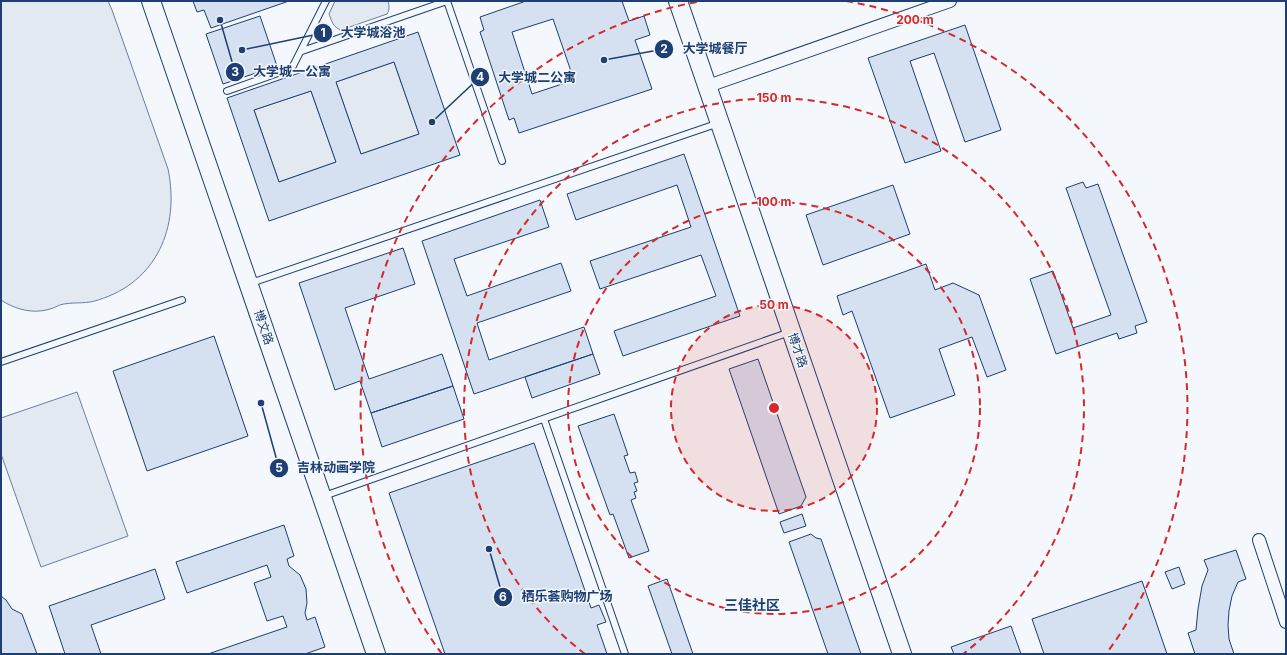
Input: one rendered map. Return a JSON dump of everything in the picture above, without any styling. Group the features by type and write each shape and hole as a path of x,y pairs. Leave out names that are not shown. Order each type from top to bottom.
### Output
{"street":[{"name":"博文路","path":"151,1 376,654"},
{"name":"博才路","path":"678,1 902,654"},
{"path":"708,86 950,1"},
{"path":"1259,540 1286,622"}],"lane":[{"path":"227,91 292,68 302,51 326,1"},
{"path":"302,51 447,1 502,161"},
{"path":"249,284 721,123"},
{"path":"1,362 182,300"},
{"path":"322,497 792,331"},
{"path":"544,419 625,654"}],"shaded area":[{"path":"1,1 108,1 168,169 171,191 170,211 167,231 160,250 149,266 136,280 118,292 98,300 62,304 44,310 31,311 19,309 1,300"},
{"path":"335,1 388,1 389,9 387,14 341,30 334,26 329,14"},
{"path":"394,62 419,134 361,154 336,82"},
{"path":"311,91 336,162 279,182 254,110"},
{"path":"77,392 128,536 41,567 1,454 1,418"}],"building":[{"path":"193,1 289,1 211,28 204,10 197,12"},
{"path":"526,1 622,1 629,21 644,16 650,35 635,40 652,89 519,133 514,118 509,120 480,32 484,30 480,17","holes":["553,19 574,80 532,94 512,32"]},
{"path":"260,16 277,66 223,84 206,34"},
{"path":"965,25 1001,130 965,142 934,53 910,61 941,151 905,163 868,58"},
{"path":"418,32 460,155 269,221 227,98","holes":["394,62 419,134 361,154 336,82","311,91 336,162 279,182 254,110"]},
{"path":"684,154 740,316 623,356 614,331 716,296 701,255 600,289 590,261 691,227 677,185 576,220 567,194"},
{"path":"1083,182 1086,188 1098,184 1147,322 1135,326 1137,333 1119,339 1117,333 1056,354 1030,279 1053,271 1073,328 1111,315 1066,188"},
{"path":"893,185 910,234 823,265 806,215"},
{"path":"540,200 549,227 454,259 467,296 561,263 571,291 477,323 489,360 584,327 593,354 474,394 422,241"},
{"path":"403,248 415,284 345,308 369,379 442,354 453,386 371,413 360,381 335,390 299,283"},
{"path":"926,264 935,290 953,283 979,295 1006,370 987,377 972,337 939,349 955,395 890,418 852,311 843,315 837,296"},
{"path":"214,336 248,436 147,471 113,371"},
{"path":"593,354 600,374 532,398 525,377"},
{"path":"758,359 806,497 801,506 779,514 729,369"},
{"path":"453,386 464,419 382,447 371,413"},
{"path":"614,414 628,455 624,456 630,473 635,472 638,482 634,483 637,491 634,492 636,498 631,500 649,551 629,558 613,514 610,515 578,426"},
{"path":"534,443 591,608 599,605 606,622 597,625 607,654 445,654 389,493"},
{"path":"802,514 806,526 784,533 780,522"},
{"path":"284,525 294,556 287,559 289,566 300,575 306,589 307,603 305,613 307,620 315,617 325,647 305,654 208,654 287,627 283,616 267,621 254,583 271,577 267,565 187,593 176,562"},
{"path":"811,534 816,538 821,539 861,654 828,654 789,542"},
{"path":"1236,550 1246,579 1238,582 1232,596 1229,611 1229,639 1234,654 1195,654 1188,633 1196,630 1202,586 1208,570 1204,560"},
{"path":"1179,567 1185,584 1172,589 1165,572"},
{"path":"155,569 165,599 91,625 101,654 65,654 49,606"},
{"path":"667,579 693,654 672,654 648,586"},
{"path":"1142,581 1167,654 1044,654 1032,619"},
{"path":"1,596 6,600 12,609 22,614 37,654 1,654"},
{"path":"1011,626 1021,654 954,654 951,647"}],"place":[{"name":"大学城一公寓","path":"220,20"},
{"name":"大学城浴池","path":"242,50"},
{"name":"大学城餐厅","path":"604,60"},
{"name":"大学城二公寓","path":"432,122"},
{"name":"吉林动画学院","path":"261,403"},
{"name":"栖乐荟购物广场","path":"489,549"}],"district":[{"name":"三佳社区","path":"752,604"}]}
